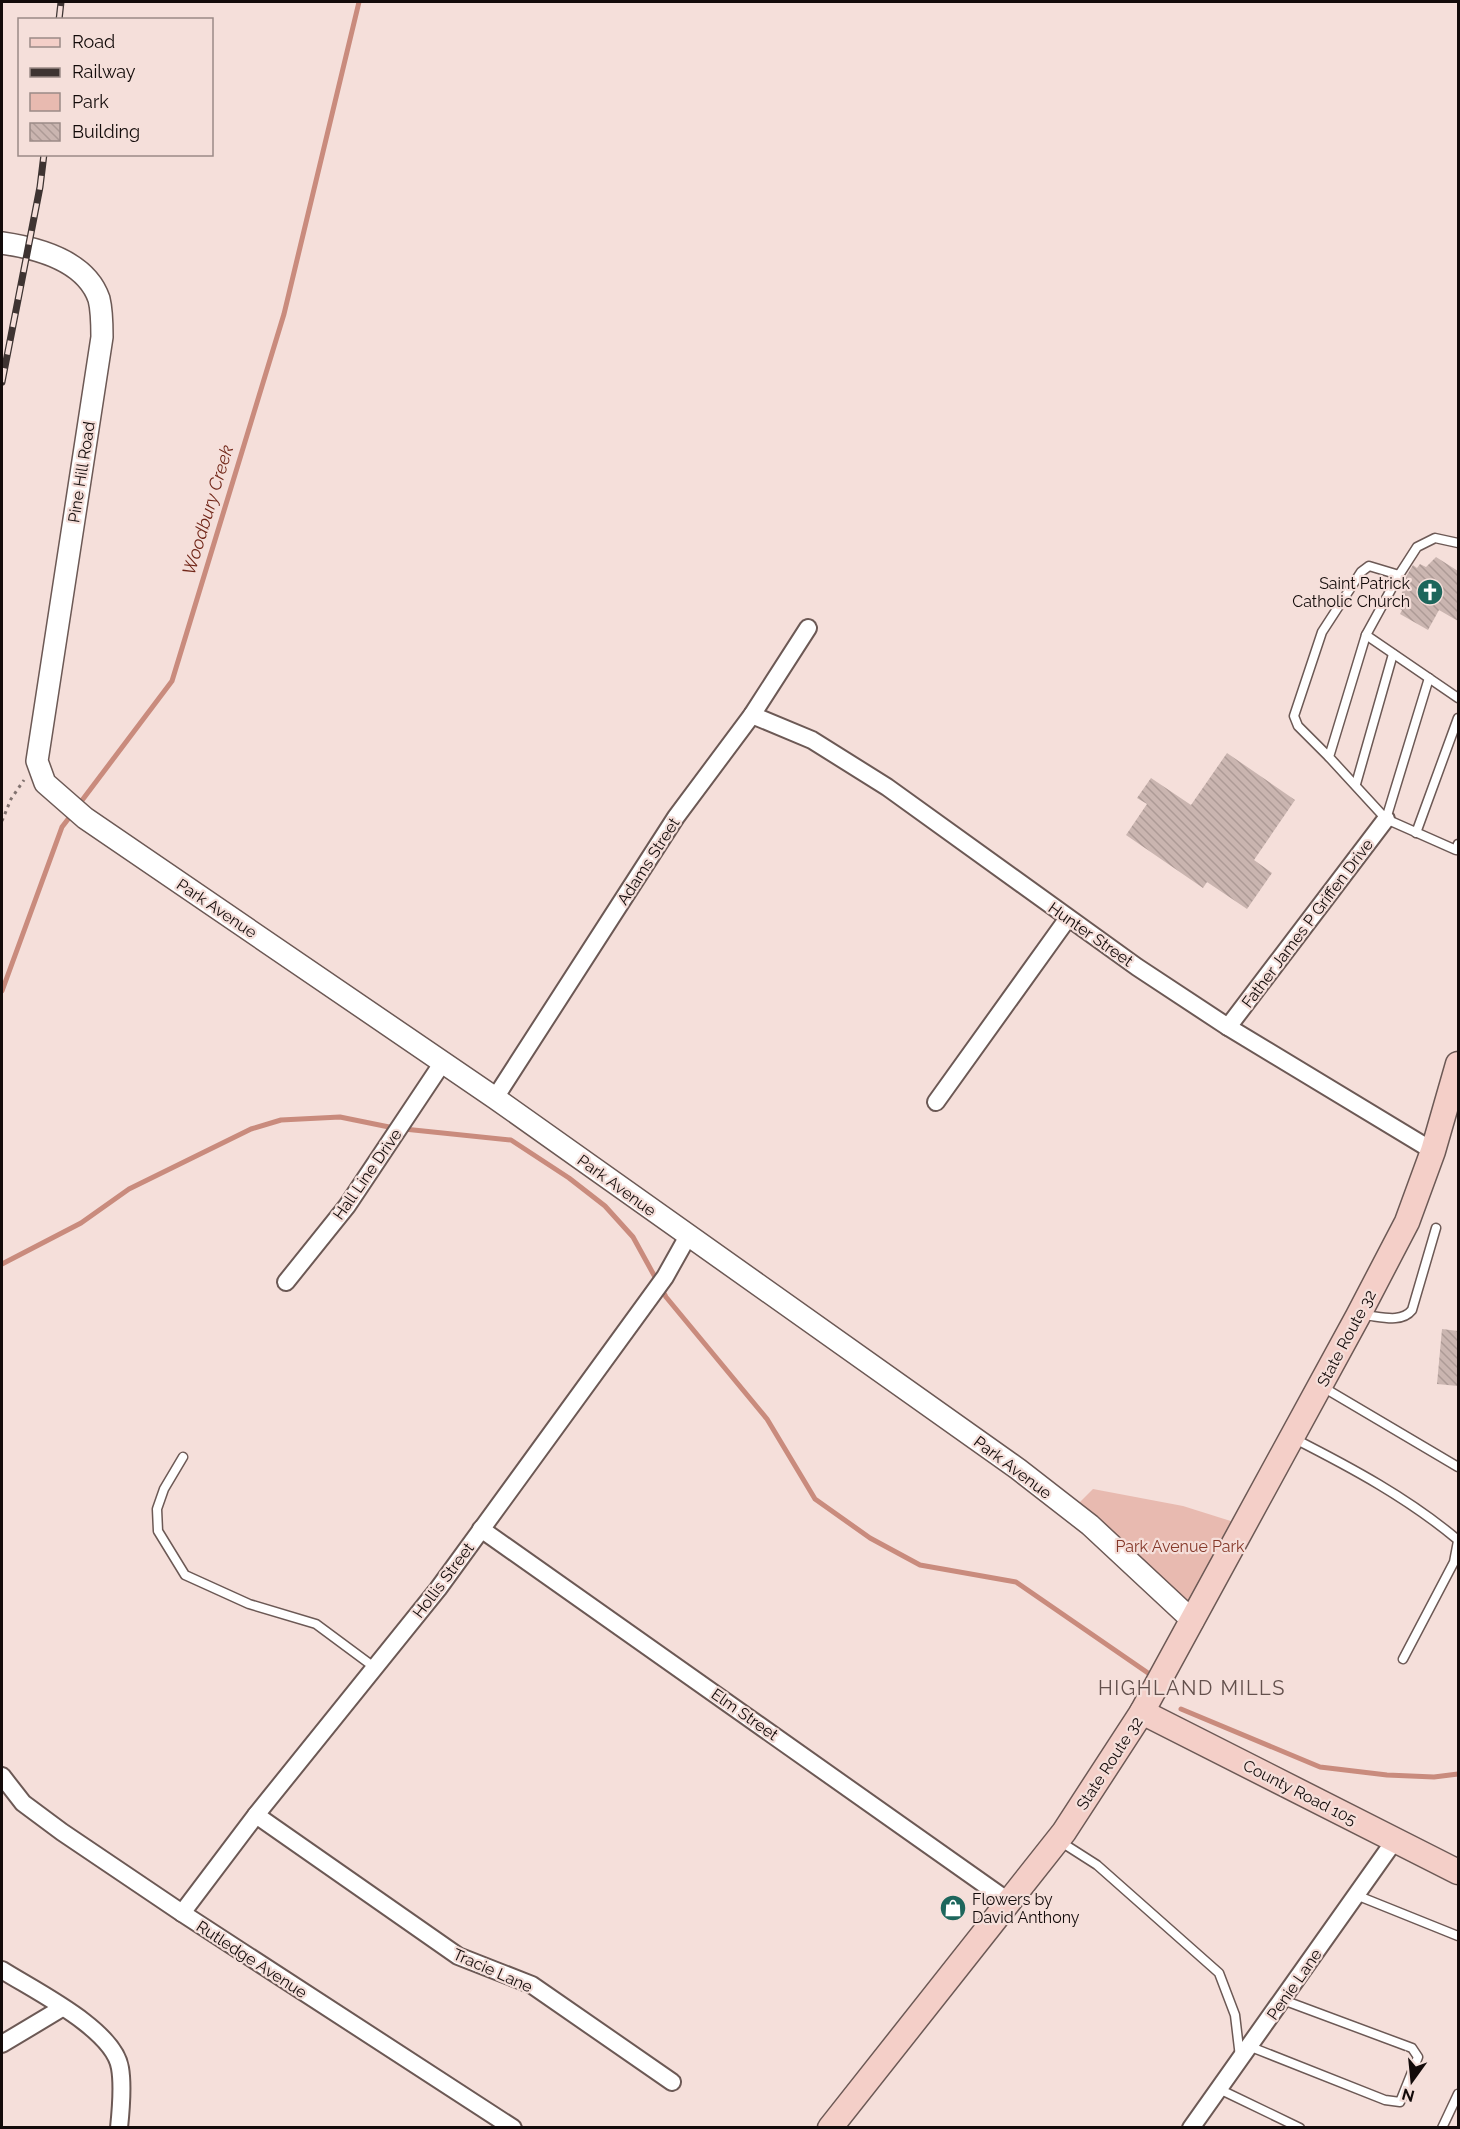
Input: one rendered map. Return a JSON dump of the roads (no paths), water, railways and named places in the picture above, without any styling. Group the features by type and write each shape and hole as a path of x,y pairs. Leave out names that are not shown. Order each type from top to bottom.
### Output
{"main road":[{"name":"State Route 32","path":"830,2127 1058,1840 1142,1712 1293,1438 1407,1222 1433,1151 1458,1064"},
{"name":"County Road 105","path":"1142,1712 1458,1872"}],"street":[{"name":"Pine Hill Road","path":"2,243 59,259 77,269 98,298 101,314 102,337 37,761"},
{"name":"Adams Street","path":"495,1098 676,817 752,715 808,628"},
{"name":"Hunter Street","path":"752,715 812,740 887,787 1068,918 1228,1027 1433,1151"},
{"name":"Park Avenue","path":"37,761 45,783 59,798 85,818 495,1098 1018,1469 1090,1525 1193,1621"},
{"name":"Father James P Griffen Drive","path":"1228,1027 1386,819"},
{"path":"936,1102 1068,918"},
{"name":"Hall Line Drive","path":"286,1282 347,1206 443,1062"},
{"name":"Hollis Street","path":"182,1913 256,1815 438,1589 665,1277 688,1236"},
{"name":"Elm Street","path":"481,1529 1008,1901"},
{"name":"Rutledge Avenue","path":"2,1776 23,1803 182,1913 513,2127"},
{"name":"Tracie Lane","path":"256,1815 432,1940 458,1956 532,1985 672,2082"},
{"name":"Penie Lane","path":"1191,2127 1251,2047 1395,1840"},
{"path":"2,1970 62,2008 110,2045 120,2067 119,2127"},
{"path":"2,2044 62,2008"}],"lane":[{"path":"1329,758 1366,635 1399,575 1417,547 1435,538 1458,543"},
{"path":"1399,575 1369,566 1361,572 1322,632 1294,716 1298,726 1356,783 1386,819 1456,850 1458,844"},
{"path":"1366,635 1458,698"},
{"path":"1356,783 1393,654"},
{"path":"1386,819 1429,678"},
{"path":"1416,833 1458,718"},
{"path":"1360,1314 1401,1319 1407,1316 1412,1310 1436,1228"},
{"path":"1321,1386 1458,1467"},
{"path":"1293,1438 1355,1469 1425,1512 1458,1541 1454,1562 1404,1659"},
{"path":"183,1457 157,1509 158,1531 184,1575 249,1604 316,1624 374,1667"},
{"path":"1058,1840 1097,1865 1219,1973 1235,2015 1241,2061"},
{"path":"1356,1895 1458,1936"},
{"path":"1251,2047 1385,2100 1400,2102 1418,2057 1412,2048 1282,2000"},
{"path":"1220,2090 1300,2127"},
{"path":"1442,2127 1458,2094"}],"waterway":[{"name":"Woodbury Creek","path":"77,807 172,681 284,314 359,2"},
{"name":"Woodbury Creek","path":"2,991 62,827 72,814"},
{"path":"2,1264 81,1223 129,1189 251,1129 281,1120 340,1117 394,1128"},
{"path":"404,1129 511,1140 569,1178 605,1206 633,1237 666,1297 767,1419 815,1499 870,1538 920,1565 1016,1582 1148,1673"},
{"path":"1181,1709 1320,1767 1387,1775 1434,1777 1458,1774"}],"railway":[{"path":"59,18 61,2"},
{"path":"2,382 40,187 44,156"}],"place":[{"name":"Saint Patrick Catholic Church","path":"1430,592"},
{"name":"Flowers by David Anthony","path":"953,1908"}],"district":[{"name":"HIGHLAND MILLS","path":"1192,1688"}],"park label":[{"name":"Park Avenue Park","path":"1180,1546"}]}
